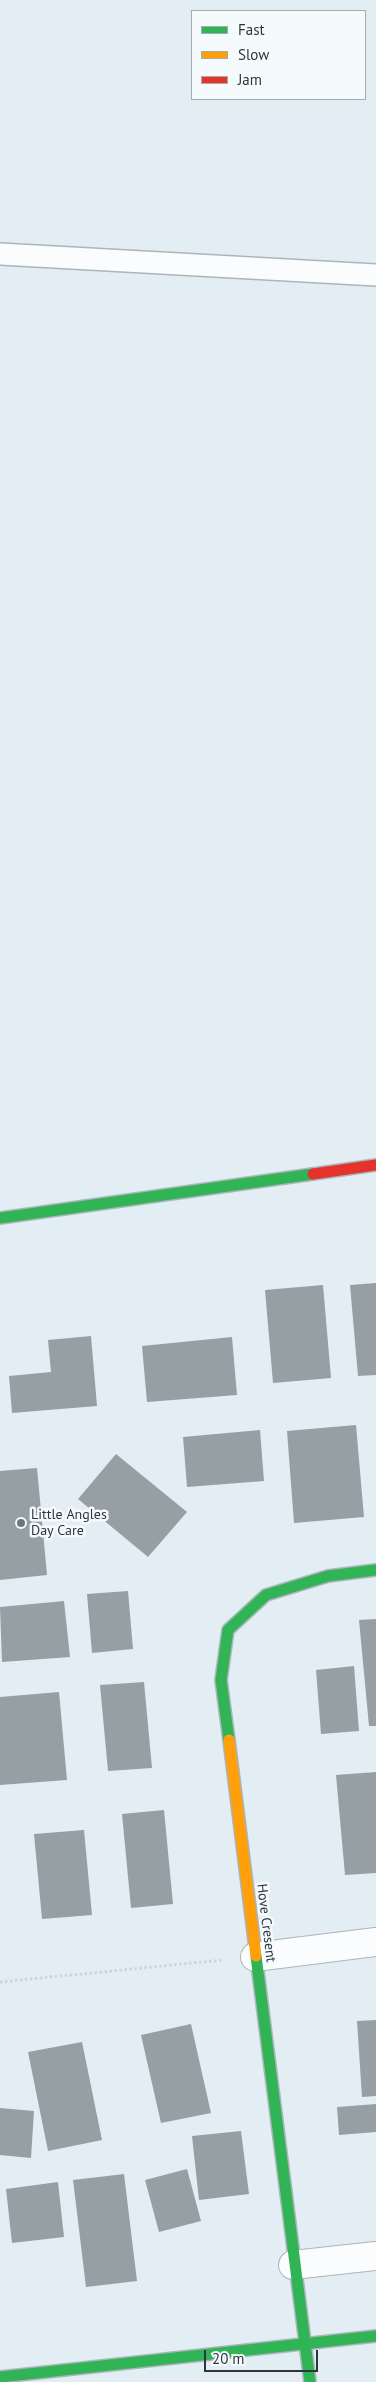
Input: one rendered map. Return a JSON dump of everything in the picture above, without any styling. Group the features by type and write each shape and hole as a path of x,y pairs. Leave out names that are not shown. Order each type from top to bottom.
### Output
{"street":[{"path":"0,1218 376,1165"},
{"name":"Hove Cresent","path":"310,2382 221,1680 228,1630 266,1595 328,1576 376,1570"},
{"path":"255,1957 376,1942"},
{"path":"294,2265 376,2256"},
{"path":"0,2377 304,2342 376,2336"}],"lane":[{"path":"0,254 376,275"}],"path":[{"path":"0,1982 255,1957"}],"building":[{"path":"376,1283 376,1375 358,1376 350,1285"},
{"path":"323,1285 331,1378 273,1383 265,1290"},
{"path":"91,1336 97,1406 12,1413 9,1376 51,1372 48,1340"},
{"path":"232,1337 237,1395 147,1402 142,1346"},
{"path":"356,1425 364,1517 294,1523 287,1431"},
{"path":"260,1430 264,1481 187,1487 183,1437"},
{"path":"116,1454 187,1512 148,1557 78,1499"},
{"name":"Little Angles Day Care","path":"37,1468 47,1575 0,1580 0,1471"},
{"path":"128,1591 133,1649 92,1653 87,1594"},
{"path":"64,1601 70,1657 2,1662 0,1607"},
{"path":"376,1619 376,1726 369,1726 359,1620"},
{"path":"354,1666 359,1731 321,1734 316,1670"},
{"path":"144,1682 152,1768 108,1771 100,1685"},
{"path":"59,1692 67,1780 0,1785 0,1697"},
{"path":"376,1772 376,1873 345,1875 336,1775"},
{"path":"164,1810 173,1904 131,1908 122,1814"},
{"path":"84,1830 92,1915 42,1919 34,1834"},
{"path":"376,2020 376,2096 362,2097 357,2021"},
{"path":"191,2024 211,2113 161,2123 141,2035"},
{"path":"82,2042 102,2140 48,2151 28,2052"},
{"path":"376,2104 376,2132 339,2135 337,2107"},
{"path":"0,2108 34,2111 31,2158 0,2155"},
{"path":"241,2131 249,2194 199,2200 192,2136"},
{"path":"187,2169 201,2221 159,2232 145,2180"},
{"path":"124,2174 137,2281 86,2287 73,2180"},
{"path":"58,2182 64,2237 12,2243 6,2189"}],"traffic: fast":[{"path":"0,1218 313,1174"},
{"path":"229,1740 221,1680 228,1630 266,1595 328,1576 376,1570"},
{"path":"256,1956 310,2382"},
{"path":"0,2377 376,2336"}],"traffic: slow":[{"path":"229,1740 256,1956"}],"traffic: jam":[{"path":"313,1174 376,1165"}],"place":[{"name":"Little Angles Day Care","path":"21,1523"}]}
